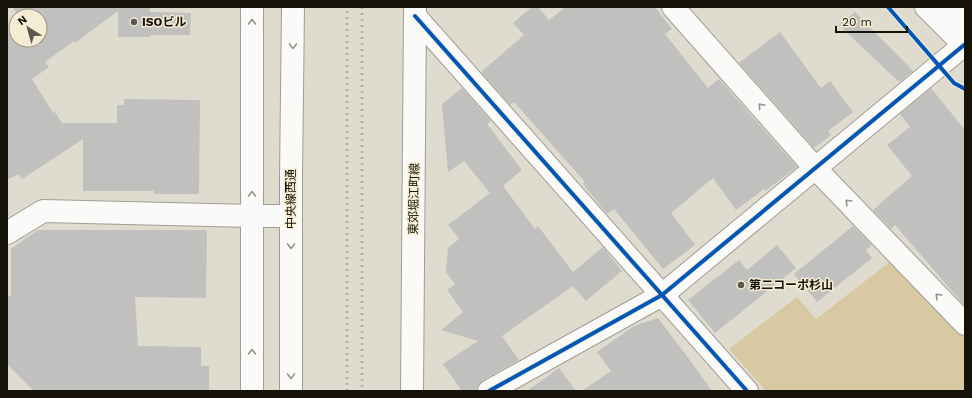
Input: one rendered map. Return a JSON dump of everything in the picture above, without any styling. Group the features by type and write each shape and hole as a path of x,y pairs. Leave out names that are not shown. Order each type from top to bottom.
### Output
{"main road":[{"path":"252,7 252,391"},
{"name":"中央線西通","path":"291,391 293,7"},
{"path":"673,7 815,168 965,324"},
{"path":"489,391 662,295 965,45 926,7"},
{"path":"951,7 965,22"},
{"path":"415,12 747,391"},
{"name":"東郊堀江町線","path":"412,391 415,12"},
{"path":"7,233 43,211 291,216"}],"shaded area":[{"path":"891,261 965,338 965,391 766,391 729,349 797,297 816,319"}],"building":[{"path":"12,7 150,7 150,12 191,13 190,35 118,37 118,11 75,43 74,41 45,62 49,67 32,79 53,113 54,111 62,123 117,123 117,105 124,105 124,99 200,100 199,194 154,194 154,191 83,191 83,139 22,179 18,174 7,180 7,34 8,33 8,48 48,48 48,8"},
{"path":"532,7 538,7 549,20 566,7 655,7 672,29 665,34 708,88 719,79 797,167 736,210 713,178 671,213 695,245 663,269 614,209 607,214 583,184 585,182 514,102 510,105 482,73 483,70 524,35 513,23"},
{"path":"855,12 913,71 899,82 839,25"},
{"path":"780,32 821,88 830,81 853,112 828,131 831,135 814,148 739,63"},
{"path":"462,88 491,121 487,124 522,170 503,186 535,229 538,226 573,272 603,247 622,271 586,301 573,286 502,336 519,360 483,380 475,391 462,391 443,364 478,341 441,330 463,312 447,290 455,284 446,272 448,248 459,239 448,225 490,193 464,161 448,172 442,104"},
{"path":"931,88 965,130 965,306 895,225 891,229 873,210 912,176 887,145 910,127 900,114"},
{"path":"853,226 872,245 866,250 872,258 817,302 794,274"},
{"path":"38,230 207,230 206,298 135,297 138,346 201,347 201,366 209,366 209,391 34,391 7,364 7,294 11,297 11,249"},
{"name":"第二コーポ杉山","path":"777,245 796,268 715,333 688,300 739,260 747,270"},
{"path":"658,318 712,391 582,391 611,371 597,352 634,326"},
{"path":"559,368 576,391 527,391"}],"railway":[{"path":"347,7 347,391"},
{"path":"362,7 362,391"}],"cycle path":[{"path":"888,7 954,83 965,89"},
{"path":"415,16 747,391"},
{"path":"489,391 662,295 964,45"}],"place":[{"name":"ISOビル","path":"134,22"},
{"name":"第二コーポ杉山","path":"741,285"}]}
